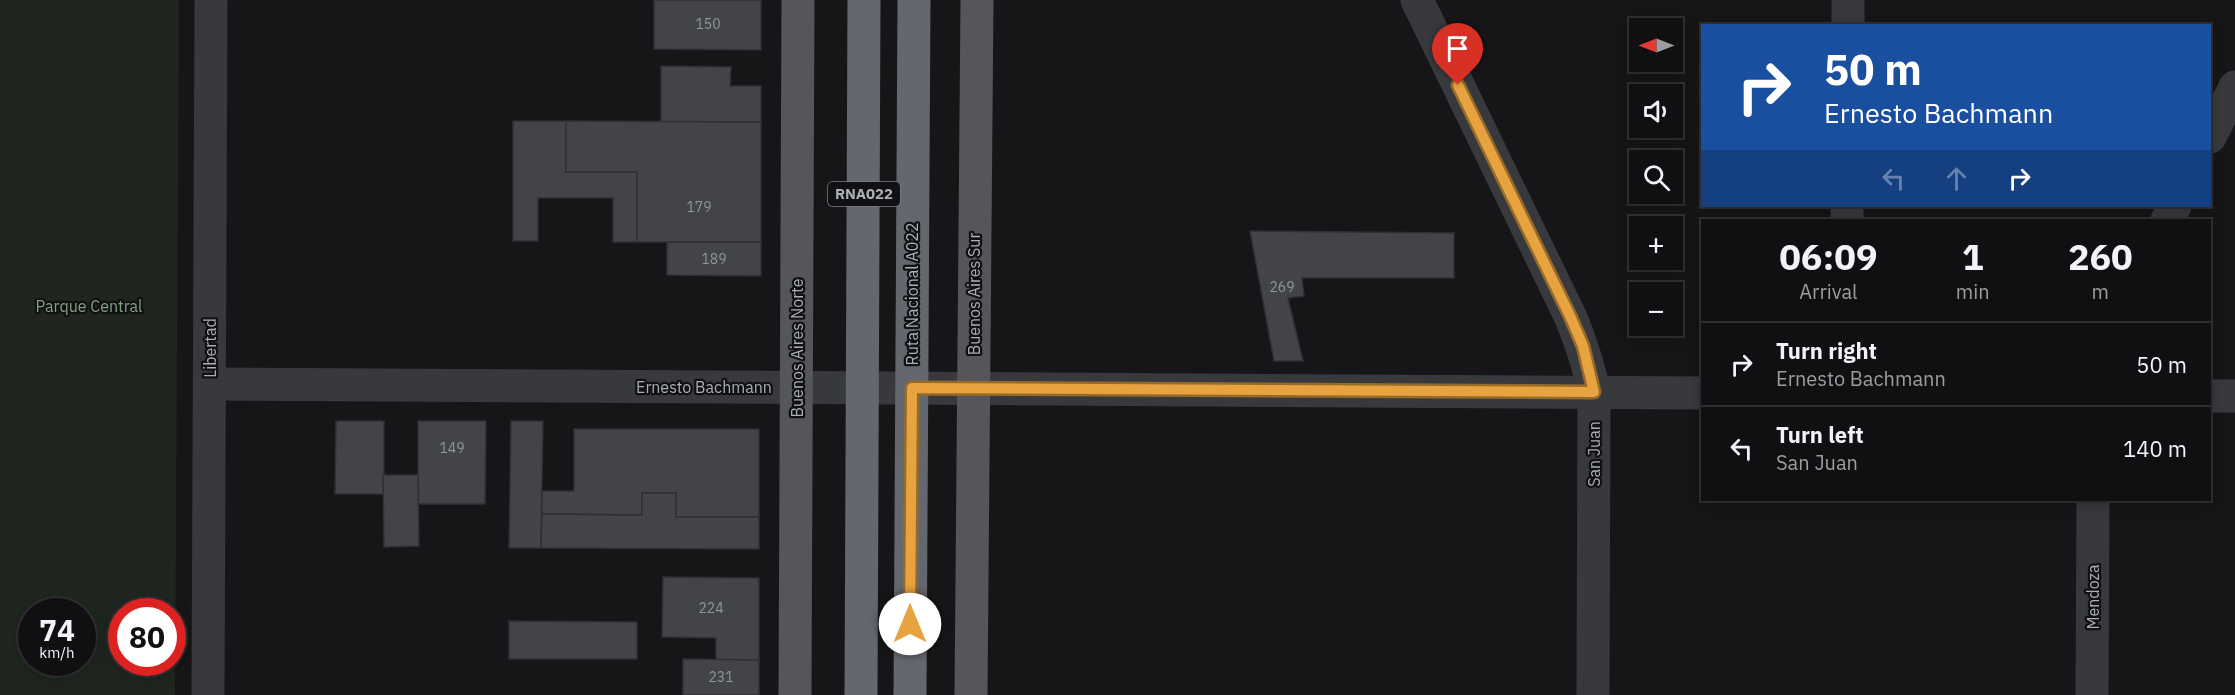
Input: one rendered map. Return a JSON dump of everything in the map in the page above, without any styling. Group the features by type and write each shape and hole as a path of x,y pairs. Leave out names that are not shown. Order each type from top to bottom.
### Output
{"highway":[{"name":"RNA022","path":"861,695 864,0"},
{"name":"Ruta Nacional A022","path":"910,695 914,0"},
{"path":"914,73 932,0"}],"main road":[{"name":"Buenos Aires Norte","path":"795,695 798,0"},
{"name":"Buenos Aires Sur","path":"971,695 976,0"}],"street":[{"name":"Libertad","path":"208,695 211,0"},
{"name":"San Juan","path":"1417,0 1583,346 1594,392 1593,695"},
{"path":"1848,0 1848,24"},
{"path":"2211,135 2235,87"},
{"name":"Ernesto Bachmann","path":"210,384 1701,393"},
{"path":"2211,396 2235,396"},
{"name":"Mendoza","path":"2092,695 2093,501"}],"green space":[{"name":"Parque Central","path":"0,0 179,0 176,598 108,598 108,676 175,676 175,695 0,695"}],"building":[{"path":"654,0 761,0 761,50 654,49"},
{"path":"661,66 731,67 730,86 761,86 761,122 661,122"},
{"path":"513,121 566,121 566,172 637,172 637,242 613,242 613,198 538,198 538,241 513,241"},
{"path":"566,121 761,122 761,242 637,242 637,172 566,172"},
{"path":"1250,231 1454,233 1454,278 1302,278 1304,296 1288,298 1303,361 1274,361"},
{"path":"667,242 761,242 761,276 667,275"},
{"path":"336,421 384,421 384,494 335,494"},
{"path":"418,421 486,421 485,504 418,504"},
{"path":"511,421 543,421 541,548 509,548"},
{"path":"574,429 759,429 759,517 676,517 676,493 642,493 642,515 542,514 542,491 574,491"},
{"path":"383,475 418,475 419,546 384,547"},
{"path":"642,493 676,493 676,517 759,517 759,549 541,548 542,514 642,515"},
{"path":"663,577 759,578 759,660 716,660 716,638 662,637"},
{"path":"509,621 637,622 637,659 509,659"},
{"path":"683,659 759,660 759,695 683,695"}],"route":[{"path":"910,624 912,388 1594,392 1583,346 1571,318 1458,85"}]}
